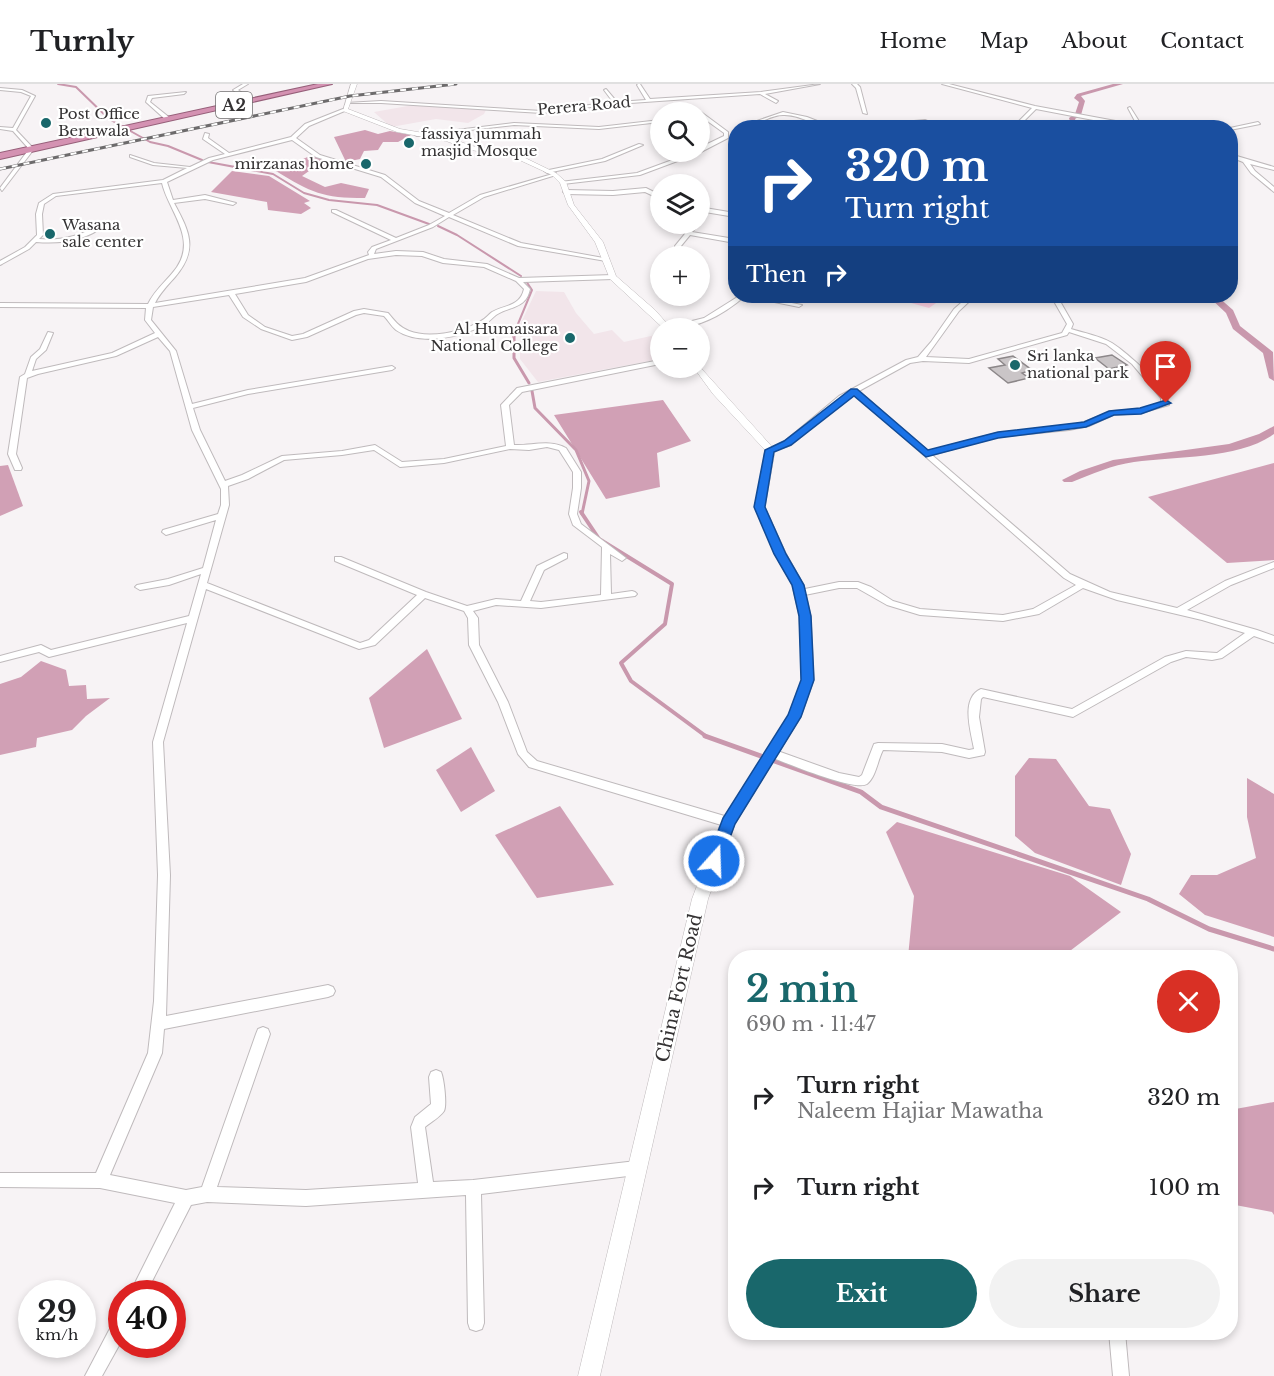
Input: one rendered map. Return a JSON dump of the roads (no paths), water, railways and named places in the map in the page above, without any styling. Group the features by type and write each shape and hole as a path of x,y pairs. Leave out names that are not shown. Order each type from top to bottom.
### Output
{"highway":[{"name":"A2","path":"0,156 323,84"}],"street":[{"path":"246,84 236,90 250,101"},
{"path":"354,84 347,106 399,131 447,139 471,148 515,155 551,173 563,182 571,205 599,242 613,277 658,318"},
{"name":"Perera Road","path":"293,138 307,125 347,106 381,102 543,112 649,100 761,93 818,84"},
{"path":"854,84 858,87 865,113"},
{"path":"944,84 1035,107 1105,120"},
{"path":"639,85 649,100"},
{"path":"0,89 22,91 33,96 14,130"},
{"path":"606,90 616,103"},
{"path":"168,119 148,102 150,98 184,93"},
{"path":"761,93 776,102"},
{"path":"686,97 690,102"},
{"path":"1024,120 1035,107"},
{"path":"1130,108 1138,120"},
{"path":"764,120 780,113 804,120"},
{"path":"710,121 726,133 726,137 710,145"},
{"path":"417,135 514,124 599,128 650,122"},
{"path":"1238,127 1258,123"},
{"path":"0,128 14,130 32,149 2,189"},
{"path":"723,130 728,129"},
{"path":"207,134 205,138 229,155"},
{"path":"0,263 27,248 35,240 39,235 42,203 55,195 164,181 191,167 293,138 318,156 383,176 417,202 519,245 606,259"},
{"path":"372,256 371,252 374,248 451,215 482,196 551,173 603,160 641,145"},
{"path":"132,156 144,163 191,167"},
{"path":"1238,158 1274,169"},
{"path":"1245,161 1253,172 1274,190"},
{"path":"563,182 638,174 669,162"},
{"path":"100,1180 155,1053 161,1001 164,875 158,742 225,505 223,486 196,430 173,351 148,320 149,306 185,260 187,249 187,235 170,202 164,181"},
{"path":"566,192 613,193 646,190 650,192"},
{"path":"170,202 205,197 232,203"},
{"path":"334,211 396,240"},
{"path":"710,213 728,214"},
{"path":"35,240 52,242 83,237 102,225"},
{"path":"678,246 687,234"},
{"path":"694,234 728,240"},
{"path":"0,305 149,306 231,292 306,280 372,256 423,254 443,261 485,266 518,280 527,289 526,294 515,307 494,314 482,324 465,330 435,335 414,334 398,328 386,314 364,311 305,336 292,338 263,328 245,316 231,292"},
{"path":"518,280 613,277"},
{"path":"709,318 732,303"},
{"path":"788,303 799,305"},
{"path":"706,378 770,450 788,443 854,391 928,352 951,315 964,303"},
{"path":"920,358 952,362 969,361 1015,350 1065,334 1069,330 1069,320 1058,303"},
{"path":"926,454 998,435 1069,428 1086,424 1112,413 1141,411 1165,405 1165,398 1134,363 1108,343 1069,330"},
{"path":"18,468 12,454 24,377 28,374 33,358 43,350 50,333"},
{"path":"28,374 114,355 158,334"},
{"path":"510,447 505,405 520,390 650,364"},
{"path":"190,407 248,392 392,369"},
{"path":"854,391 1067,576 1082,585 1113,596 1254,632 1274,640"},
{"path":"223,486 282,458 291,456 342,453 375,447 400,465 444,461 510,447 529,448 547,445 562,448 577,472 574,519 577,525 622,558"},
{"name":"China Fort Road","path":"589,1376 700,899 728,822 794,717 808,680 805,616 800,593 760,507 770,450"},
{"path":"166,532 222,516"},
{"path":"606,548 606,598"},
{"path":"524,604 540,568 564,556"},
{"path":"338,559 423,594 467,609 496,602 541,605 632,594"},
{"path":"1178,611 1228,583 1274,565"},
{"path":"141,587 169,582 208,569"},
{"path":"203,585 359,646 372,643 423,594"},
{"path":"800,593 839,585 858,585 890,603 920,612 1003,618 1036,612 1082,585"},
{"path":"467,609 473,618 474,645 503,702 527,759 533,764 728,822"},
{"path":"0,660 41,648 49,654 194,618"},
{"path":"768,759 861,782 866,778 878,747 942,748 969,754 980,752 974,717 976,697 981,693 1072,713 1168,658 1186,654 1219,656 1254,632"},
{"path":"158,1024 328,990"},
{"path":"207,1194 262,1034"},
{"path":"427,1191 418,1127 420,1122 438,1107 436,1077"},
{"path":"0,1180 100,1180 186,1198 207,1194 306,1198 473,1187 636,1168"},
{"path":"473,1187 476,1323"},
{"path":"145,1280 186,1198"},
{"path":"1118,1340 1120,1376"},
{"path":"93,1376 108,1349"}],"waterway":[{"path":"58,84 76,87 109,119 150,142 168,146 202,160"},
{"path":"1073,120 1072,118 1078,115 1082,101 1077,98 1079,95 1120,84"},
{"path":"208,162 273,174 304,193 329,200 377,205 429,224"},
{"path":"438,226 457,235 521,276"},
{"path":"513,336 532,290 526,281"},
{"path":"1220,303 1230,311 1236,327 1268,352 1274,378"},
{"path":"514,335 514,358 529,383"},
{"path":"532,391 535,408 576,450 589,481 582,514"},
{"path":"1068,480 1125,460 1208,451 1248,443 1263,437 1274,429"},
{"path":"582,514 599,539 672,584 665,624 621,663 631,681 706,736"},
{"path":"706,736 861,792 881,807 1148,899 1209,929 1274,949"}],"railway":[{"path":"0,169 350,96 456,84"}],"place":[{"name":"Post Office Beruwala","path":"46,123"},
{"name":"fassiya jummah masjid Mosque","path":"409,143"},
{"name":"mirzanas home","path":"366,164"},
{"name":"Wasana sale center","path":"50,234"},
{"name":"Al Humaisara National College","path":"570,338"},
{"name":"Sri lanka national park","path":"1015,365"}]}
